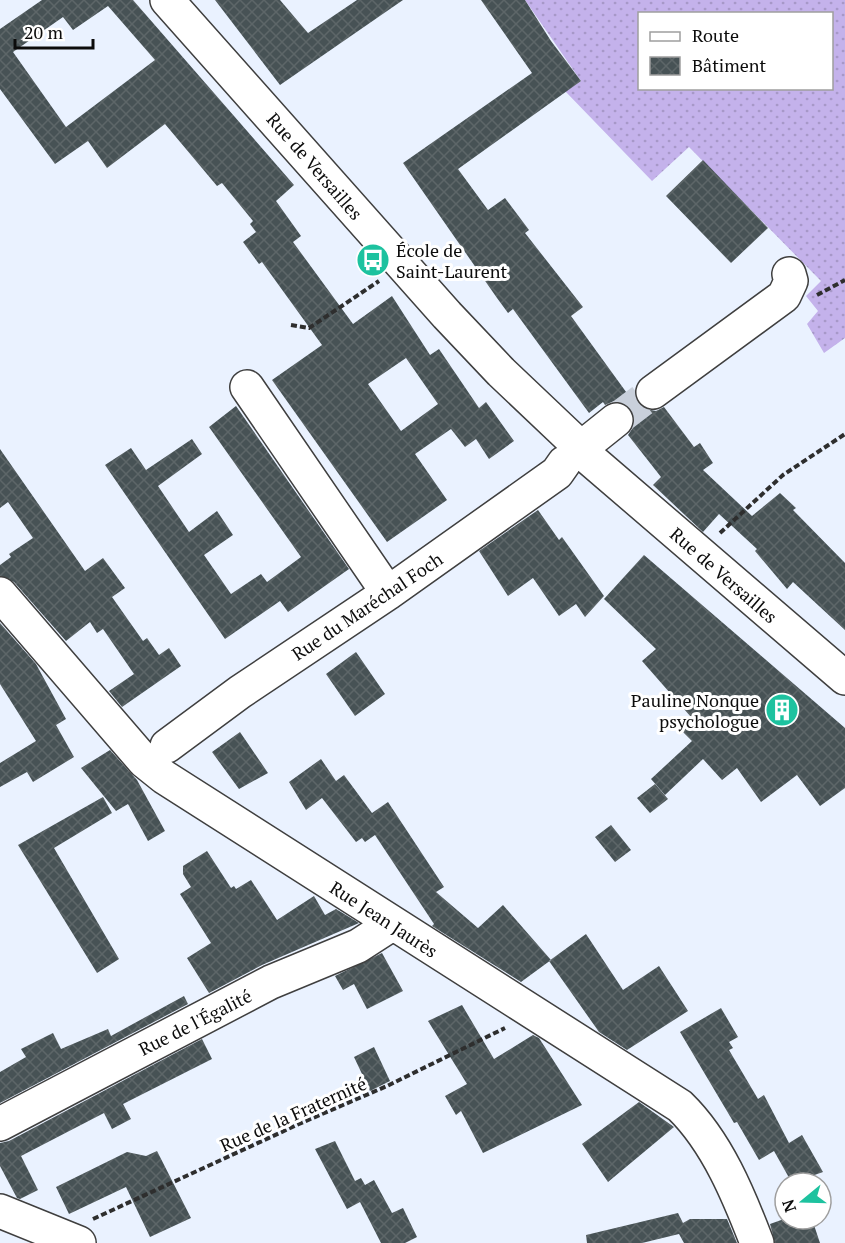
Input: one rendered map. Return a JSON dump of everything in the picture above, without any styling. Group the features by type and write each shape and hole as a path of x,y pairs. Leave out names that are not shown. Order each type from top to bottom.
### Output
{"street":[{"name":"Rue de Versailles","path":"167,0 401,265 501,372 538,408 578,457 845,678"},
{"path":"653,392 784,296 791,281 789,274"},
{"path":"247,387 388,593"},
{"name":"Rue du Maréchal Foch","path":"167,746 240,692 388,593 557,473 578,457 616,420"},
{"name":"Rue Jean Jaurès","path":"0,594 150,766 531,1013 667,1097 690,1116 719,1160 757,1243"},
{"name":"Rue de l'Égalité","path":"0,1124 271,982 357,946 392,924"},
{"path":"0,1211 72,1240"}],"path":[{"path":"291,325 309,328 401,265"},
{"path":"696,553 783,475 845,434"},
{"name":"Rue de la Fraternité","path":"72,1240 78,1226 489,1038 531,1013"}],"shaded area":[{"path":"525,0 845,0 845,338 824,353 807,324 818,311 806,296 821,281 689,147 652,181 565,91 581,81"}],"building":[{"path":"42,0 133,0 294,185 276,201 301,236 293,242 353,324 392,296 430,355 439,349 479,408 486,402 514,441 489,459 476,439 465,447 451,429 415,454 447,500 387,542 272,380 322,345 262,262 259,264 243,242 256,232 250,224 253,221 222,183 217,186 165,124 107,168 88,141 55,164 0,89 0,29","holes":["108,6 155,60 66,127 13,52 63,17 73,30","406,358 438,404 401,431 368,384"]},
{"path":"215,0 280,0 308,33 357,0 403,0 280,85"},
{"path":"481,0 525,0 551,41 581,81 458,169 488,210 505,198 529,230 525,233 583,307 571,316 629,396 635,392 638,403 646,409 656,411 664,407 694,447 700,443 713,463 703,470 752,516 780,493 796,508 793,510 845,563 845,630 793,582 787,589 755,551 757,549 719,514 703,532 653,485 661,477 628,435 634,426 631,409 623,403 614,401 605,405 603,402 589,413 513,309 508,313 403,163 532,73"},
{"path":"703,160 768,228 731,263 666,196"},
{"path":"236,406 349,569 288,612 280,601 225,639 105,465 131,448 146,470 192,439 202,454 158,486 189,532 217,511 233,535 204,555 231,594 261,574 267,582 301,557 209,427"},
{"path":"0,449 85,571 103,558 125,588 112,597 143,641 147,638 159,655 169,648 181,666 122,707 109,691 134,674 103,629 97,633 90,622 66,641 14,582 0,576 0,565 11,557 9,554 33,538 8,502 0,508"},
{"path":"538,510 559,540 562,537 604,596 585,617 576,604 559,616 533,578 508,596 479,551"},
{"path":"644,555 845,728 845,788 820,806 797,775 761,802 737,768 722,780 703,759 665,795 651,779 692,741 679,728 691,717 642,661 656,649 604,599"},
{"path":"0,623 36,664 66,719 56,725 74,757 33,782 27,772 0,787 0,763 36,741 0,684"},
{"path":"356,652 385,694 355,716 326,674"},
{"path":"240,732 268,773 239,789 212,752"},
{"path":"110,750 137,780 165,831 148,841 128,804 116,811 81,768"},
{"path":"321,759 336,781 344,775 372,813 388,802 444,887 436,892 478,928 503,905 551,960 521,982 432,926 434,924 375,835 365,842 362,838 356,842 322,798 306,810 289,782"},
{"path":"655,784 668,799 650,813 637,798"},
{"path":"103,797 112,813 54,848 119,959 97,973 18,845"},
{"path":"611,825 631,850 615,862 595,837"},
{"path":"207,851 231,888 234,886 236,889 251,880 277,920 314,896 325,915 336,909 359,923 262,965 209,993 187,958 211,943 180,894 191,887 183,874 183,866"},
{"path":"586,934 623,990 659,966 688,1011 627,1050 599,1032 549,961"},
{"path":"382,953 403,991 367,1009 354,984 343,990 335,976"},
{"path":"184,996 188,1004 0,1103 0,1072 26,1057 21,1049 53,1033 61,1049 108,1029 111,1036"},
{"path":"462,1005 494,1059 533,1035 539,1038 582,1105 483,1153 461,1111 456,1115 445,1096 467,1084 428,1021"},
{"path":"721,1008 738,1037 729,1042 733,1048 729,1050 758,1099 764,1095 789,1143 802,1135 822,1171 785,1171 774,1151 759,1160 737,1122 734,1123 680,1032"},
{"path":"202,1039 212,1059 123,1104 131,1119 112,1129 104,1113 21,1156 38,1190 20,1199 17,1198 0,1166 0,1143 9,1141"},
{"path":"374,1047 390,1081 370,1091 354,1057"},
{"path":"639,1102 674,1127 608,1182 582,1144"},
{"path":"335,1141 355,1181 361,1178 365,1185 374,1180 392,1213 403,1208 417,1237 405,1243 381,1243 360,1202 347,1209 315,1149"},
{"path":"157,1151 191,1218 150,1237 126,1187 69,1214 56,1187 127,1152 146,1156"},
{"path":"678,1213 683,1223 690,1219 727,1219 737,1243 684,1243 679,1234 642,1243 587,1243 586,1235"},
{"path":"773,1223 773,1231 816,1231 820,1243 775,1243 770,1224"}],"tunnel":[{"path":"616,420 653,392"}],"place":[{"name":"École de Saint-Laurent","path":"373,260"},
{"name":"Pauline Nonque psychologue","path":"782,710"}]}
